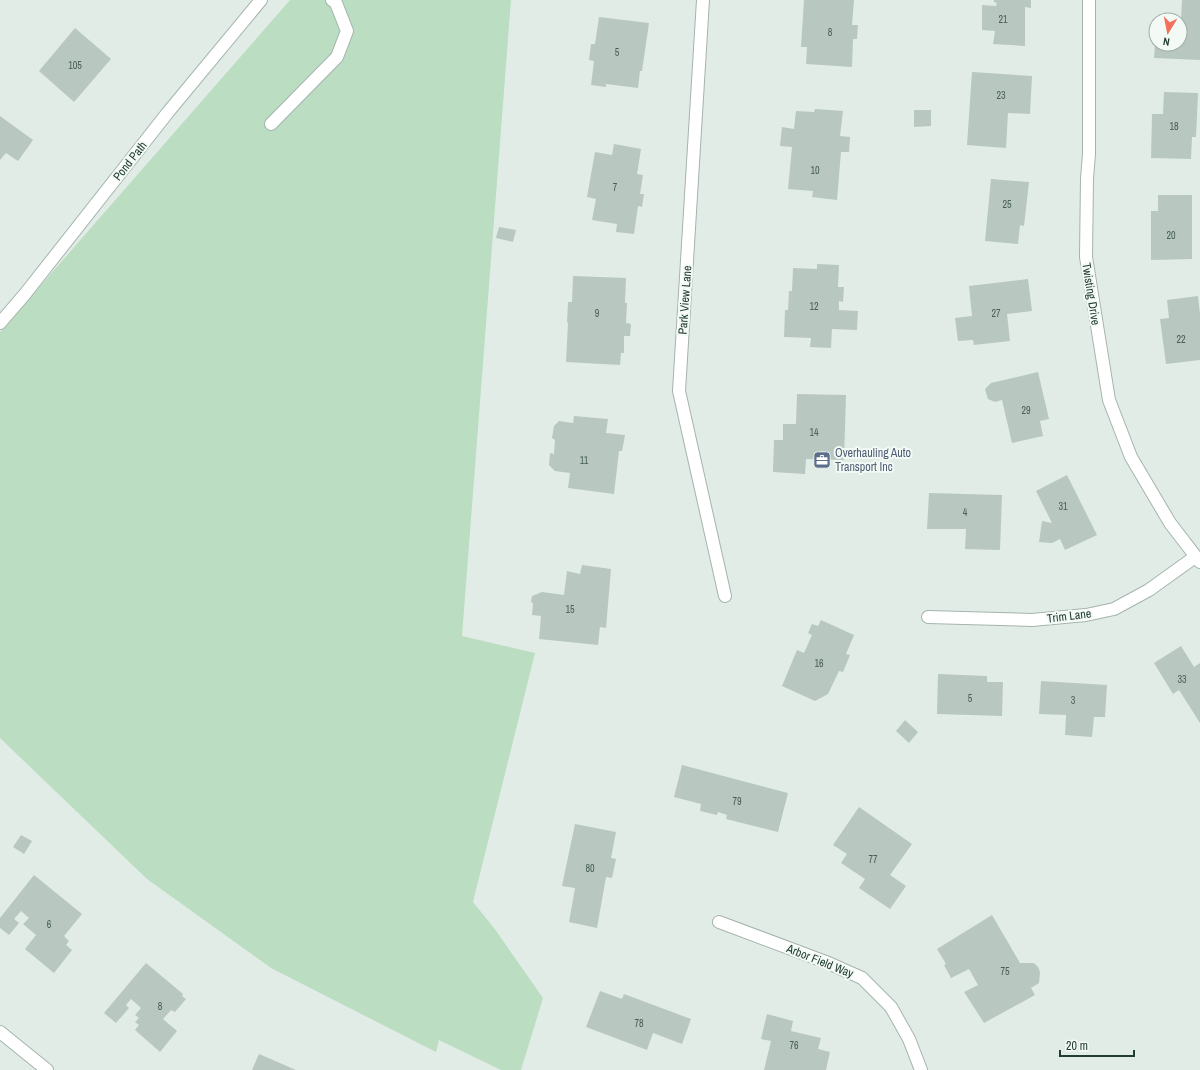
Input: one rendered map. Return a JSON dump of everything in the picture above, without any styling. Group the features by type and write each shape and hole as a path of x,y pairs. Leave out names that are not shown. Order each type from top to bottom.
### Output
{"street":[{"name":"Pond Path","path":"0,323 25,294 169,111 261,0"},
{"path":"271,124 337,57 347,31 336,3 332,0"},
{"name":"Park View Lane","path":"703,0 679,392 725,596"},
{"name":"Twisting Drive","path":"1089,0 1089,154 1087,178 1086,257 1109,400 1131,457 1170,523 1198,560"},
{"name":"Trim Lane","path":"928,617 1032,620 1086,615 1114,609 1198,560"},
{"name":"Arbor Field Way","path":"719,922 826,962 862,978 891,1007 910,1039 921,1070"},
{"path":"0,1032 47,1070"}],"green space":[{"path":"290,0 511,0 462,636 535,653 473,902 494,928 543,998 521,1070 501,1070 439,1040 436,1052 271,968 147,879 0,738 0,332"}],"building":[{"path":"804,0 854,0 852,25 858,25 857,39 853,39 852,67 806,64 807,47 801,47"},
{"path":"994,0 1031,0 1031,8 1025,7 1025,46 993,44 995,31 982,30 982,5 996,6 997,3 994,2"},
{"path":"1182,0 1200,0 1200,60 1154,58 1154,52 1188,52 1188,12 1181,12"},
{"path":"599,17 649,23 638,88 606,84 606,87 591,85 594,61 589,60 591,44 595,44"},
{"path":"75,28 111,59 74,102 39,71"},
{"path":"972,72 1032,76 1030,114 1008,113 1006,148 967,145"},
{"path":"1164,92 1198,93 1196,137 1192,137 1191,159 1151,158 1152,114 1163,114"},
{"path":"815,109 843,111 840,136 850,137 849,152 841,152 837,200 812,197 813,191 788,189 792,147 780,146 782,127 794,129 796,111 814,112"},
{"path":"914,110 931,110 931,126 914,127"},
{"path":"0,116 33,140 18,161 6,153 0,160"},
{"path":"614,144 641,149 637,174 643,175 640,194 644,194 642,207 638,206 634,234 616,232 617,224 592,220 596,199 587,197 595,152 612,155"},
{"path":"991,179 1029,182 1024,226 1020,225 1018,244 985,241"},
{"path":"1158,195 1192,195 1192,259 1151,260 1151,211 1158,211"},
{"path":"499,227 516,230 513,242 496,238"},
{"path":"817,264 839,265 838,287 844,287 843,302 839,301 839,310 858,311 857,330 832,329 831,348 810,347 811,338 784,337 785,310 788,310 789,291 792,291 793,268 817,269"},
{"path":"573,276 626,278 626,323 631,324 630,336 624,336 624,353 621,353 620,365 566,362 568,302 572,302"},
{"path":"1028,279 1032,311 1007,314 1010,341 974,345 973,340 958,341 955,318 972,316 969,286"},
{"path":"1198,296 1200,314 1200,360 1166,364 1160,319 1169,318 1167,300"},
{"path":"1038,372 1049,419 1040,421 1043,436 1012,443 1002,400 995,402 988,399 985,389 991,383"},
{"path":"797,394 846,395 844,460 806,459 805,474 773,472 774,440 783,440 783,424 796,424"},
{"path":"574,416 608,419 606,433 625,435 622,451 619,451 614,494 568,488 570,473 555,471 549,465 550,453 554,454 555,440 552,438 554,426 559,421 573,423"},
{"path":"1067,475 1097,535 1065,550 1060,539 1052,543 1039,542 1042,521 1052,523 1036,491"},
{"path":"929,493 1002,495 1000,550 965,549 966,529 927,529"},
{"path":"582,565 611,569 606,628 600,627 598,645 539,639 541,616 532,615 532,596 542,592 564,595 567,571 580,574"},
{"path":"821,620 854,635 846,654 850,655 843,672 839,671 828,694 815,701 782,686 797,650 804,653 812,635 808,633 812,624 818,626"},
{"path":"1181,646 1194,667 1200,663 1200,723 1179,690 1173,694 1154,663"},
{"path":"938,674 987,676 987,682 1003,682 1002,716 937,714"},
{"path":"1041,681 1107,685 1105,717 1094,717 1092,737 1065,735 1066,715 1039,714"},
{"path":"905,720 918,732 909,743 896,731"},
{"path":"682,765 788,793 778,832 726,819 727,815 718,812 717,815 700,811 701,804 674,797"},
{"path":"859,807 912,844 890,875 906,886 890,909 859,888 865,879 841,863 847,854 833,845"},
{"path":"575,824 616,832 611,858 616,859 612,878 606,877 597,928 569,922 575,888 562,886"},
{"path":"21,835 32,841 24,854 13,847"},
{"path":"34,875 82,914 64,936 69,941 66,945 72,950 54,973 25,949 36,935 23,924 29,918 21,911 14,919 19,923 9,935 0,928 0,918"},
{"path":"992,915 1020,963 1034,963 1040,972 1039,983 1031,988 1035,995 984,1023 964,992 978,985 969,969 951,978 944,965 946,964 937,949"},
{"path":"146,963 183,994 182,996 186,999 175,1012 171,1010 163,1019 177,1031 160,1052 135,1030 139,1025 135,1022 139,1018 135,1015 141,1008 131,999 126,1005 129,1008 116,1023 104,1013"},
{"path":"600,991 622,999 624,994 691,1019 682,1044 653,1033 647,1050 586,1027"},
{"path":"767,1014 793,1021 791,1031 821,1038 818,1049 830,1052 826,1070 764,1070 771,1041 761,1039"},
{"path":"259,1054 296,1070 252,1070"}],"place":[{"name":"Overhauling Auto Transport Inc","path":"822,460"}]}
